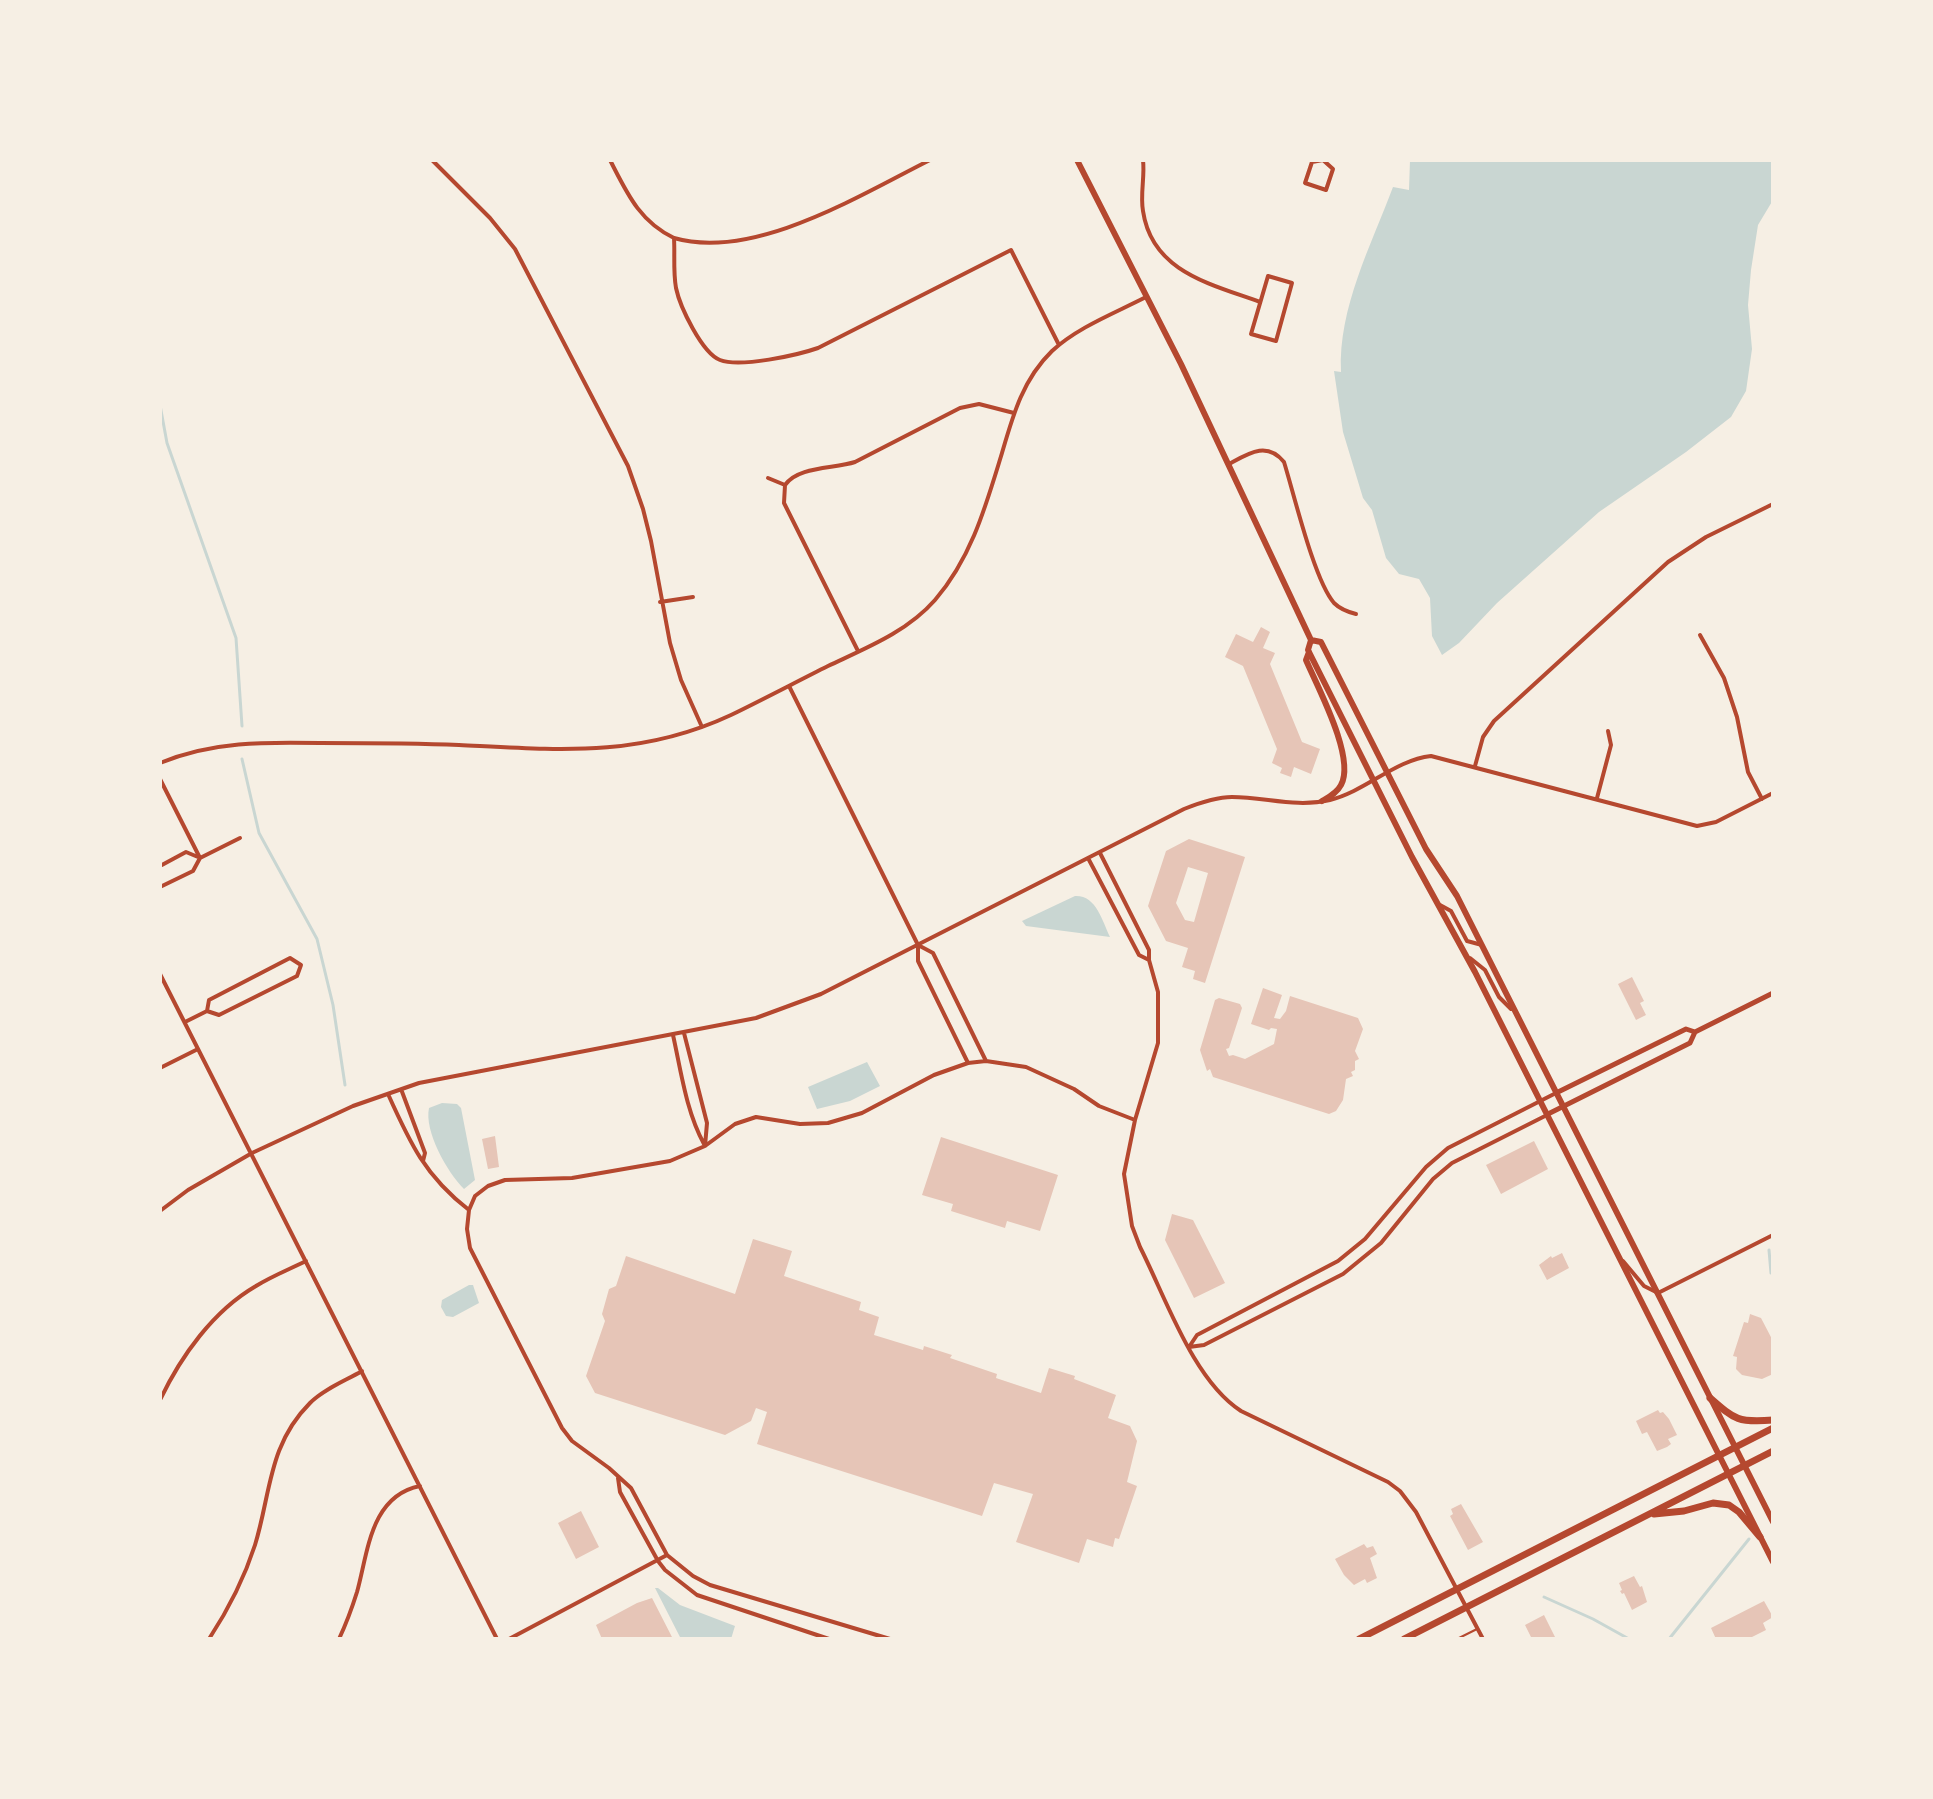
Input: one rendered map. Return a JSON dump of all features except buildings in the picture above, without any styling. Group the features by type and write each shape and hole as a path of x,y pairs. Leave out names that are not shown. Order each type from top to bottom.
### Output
{"highway":[{"path":"1710,1398 1732,1418 1747,1422 1773,1420"},
{"path":"1359,1639 1773,1428"},
{"path":"1404,1639 1773,1451"},
{"path":"1648,1515 1684,1511 1713,1503 1729,1505 1760,1537"}],"main road":[{"path":"1077,160 1147,297 1311,640 1306,660 1334,724 1345,771 1340,788 1322,801"},
{"path":"1311,640 1321,642 1426,849 1457,896 1773,1522"},
{"path":"1309,652 1412,857 1548,1114 1773,1562"}],"street":[{"path":"432,160 490,218 515,249 628,466 643,509 660,602 681,680 702,727"},
{"path":"610,160 638,212 660,231 674,238 700,243 789,228 930,160"},
{"path":"1143,160 1142,201 1146,224 1157,248 1167,260 1197,279 1260,302"},
{"path":"1323,160 1333,169 1326,190 1305,183 1312,162 1323,160"},
{"path":"674,238 676,285 682,304 710,355 726,362 790,355 818,348 1011,250 1059,345"},
{"path":"1268,276 1292,283 1276,341 1251,334 1260,302 1268,276"},
{"path":"160,763 200,749 258,742 603,749 654,742 702,727 789,686 884,639 920,615 958,570 984,512 1014,413 1034,373 1059,345 1147,297"},
{"path":"858,651 784,503 785,485 799,473 855,462 960,408 979,404 1014,413"},
{"path":"1228,464 1256,450 1279,455 1328,594 1341,609 1356,614"},
{"path":"768,478 785,485"},
{"path":"1475,766 1483,737 1494,721 1668,562 1706,537 1773,504"},
{"path":"660,602 693,597"},
{"path":"1700,635 1724,678 1737,717 1748,772 1762,799"},
{"path":"789,686 918,945 918,961 968,1063"},
{"path":"1597,798 1611,745 1608,731"},
{"path":"160,1211 252,1153 353,1106 401,1089 463,1073 756,1018 821,994 1184,809 1208,801 1232,797 1286,804 1322,801 1350,793 1414,760 1431,756 1697,826 1708,825 1773,793"},
{"path":"160,779 200,858"},
{"path":"160,887 193,871 200,858 240,838"},
{"path":"160,866 186,852 200,858"},
{"path":"1099,852 1149,950 1158,992 1160,1029 1154,1062 1135,1120 1124,1174 1132,1226 1189,1347 1205,1375 1229,1403 1388,1482 1400,1491 1416,1512 1483,1639"},
{"path":"1088,858 1139,955 1149,960"},
{"path":"1440,905 1451,911 1467,941 1482,945"},
{"path":"918,945 933,953 986,1061"},
{"path":"1467,956 1485,970 1499,997 1516,1013"},
{"path":"185,1022 207,1011 219,1015 297,976 301,965 290,958 209,1000 207,1011"},
{"path":"160,974 497,1639"},
{"path":"1189,1347 1204,1345 1343,1274 1381,1243 1433,1179 1452,1163 1690,1043 1695,1032 1773,993"},
{"path":"1189,1347 1197,1335 1338,1261 1372,1232 1438,1155 1456,1142 1686,1029 1695,1032"},
{"path":"684,1033 707,1124 705,1146"},
{"path":"673,1035 686,1094 705,1146"},
{"path":"160,1068 198,1049"},
{"path":"890,1639 710,1585 680,1567 667,1555 631,1488 572,1441 562,1428 470,1248 467,1229 469,1210 475,1196 488,1186 505,1180 572,1178 670,1161 705,1146 735,1124 756,1117 816,1124 847,1118 882,1104 934,1075 968,1063 986,1061 1026,1067 1052,1077 1099,1106 1135,1120"},
{"path":"401,1089 425,1153 423,1161"},
{"path":"388,1094 416,1156 447,1194 469,1210"},
{"path":"1620,1258 1644,1286 1658,1293 1773,1235"},
{"path":"160,1400 191,1348 224,1311 255,1286 306,1261"},
{"path":"209,1639 246,1569 260,1524 270,1473 284,1437 317,1397 362,1371"},
{"path":"618,1478 620,1492 658,1561 697,1595 829,1639"},
{"path":"339,1639 357,1594 374,1525 397,1497 420,1486"},
{"path":"509,1639 667,1555"}],"lane":[{"path":"1457,1639 1477,1629"}],"shaded area":[{"path":"1410,160 1773,160 1773,200 1758,225 1751,270 1748,305 1752,349 1746,391 1731,417 1599,512 1497,603 1459,643 1442,655 1432,636 1430,598 1419,579 1399,574 1386,558 1372,510 1363,498 1343,432 1334,371 1341,372 1341,348 1350,301 1393,187 1409,190"},
{"path":"1075,896 1093,904 1110,937 1026,926 1022,921"},
{"path":"867,1062 880,1086 850,1101 817,1109 808,1087"},
{"path":"442,1103 457,1104 461,1108 475,1180 464,1189 444,1162 430,1128 429,1108"},
{"path":"473,1285 479,1303 453,1317 446,1316 441,1307 442,1300"},
{"path":"655,1588 680,1605 735,1626 731,1639 681,1639"}],"waterway":[{"path":"160,405 167,443 236,638 242,726"},
{"path":"242,759 259,833 317,939 333,1005 345,1085"},
{"path":"1769,1250 1771,1273"},
{"path":"1669,1639 1749,1539"},
{"path":"1544,1597 1629,1639"}]}
